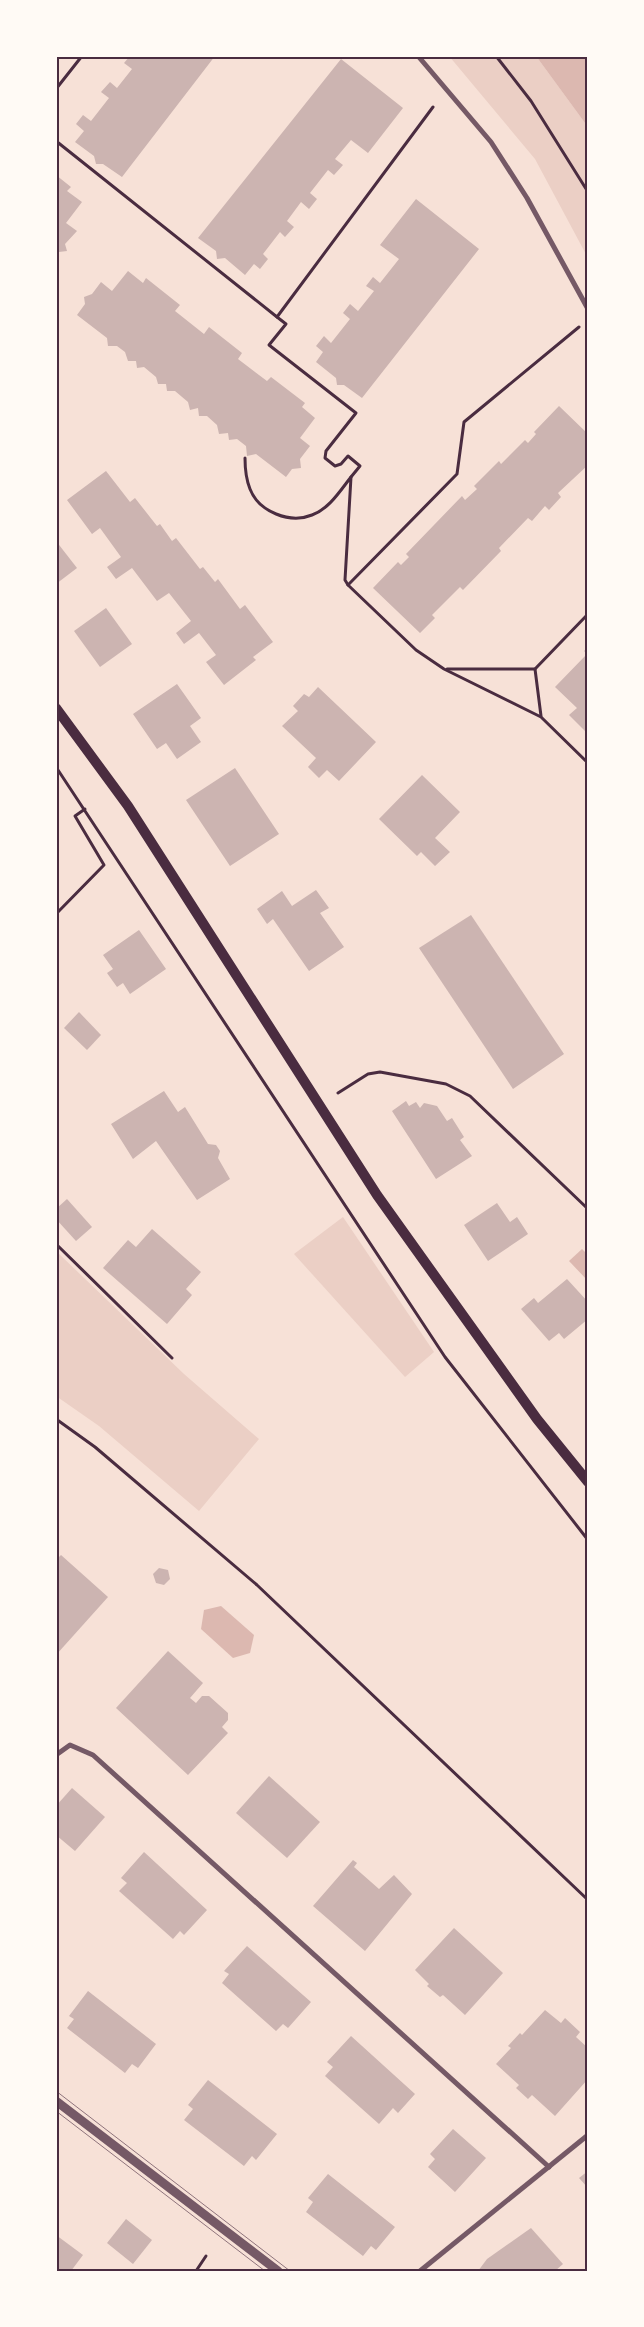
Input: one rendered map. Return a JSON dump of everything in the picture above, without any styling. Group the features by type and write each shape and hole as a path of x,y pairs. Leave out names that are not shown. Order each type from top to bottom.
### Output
{"main road":[{"path":"56,708 128,806 377,1195 537,1418 588,1482"}],"street":[{"path":"418,56 491,142 528,198 588,309"},
{"path":"56,1755 70,1745 93,1755 549,2167"},
{"path":"56,2101 278,2271"},
{"path":"420,2271 588,2135"}],"path":[{"path":"56,89 82,56"},
{"path":"496,56 531,101 588,192"},
{"path":"277,317 447,88"},
{"path":"56,141 286,324 269,345 356,413 326,451 325,458 335,466 341,464 348,456 360,466 328,505 314,515 296,519 278,515 263,506 251,491 246,472 245,458"},
{"path":"348,584 457,474 464,422 580,326"},
{"path":"351,478 345,580 348,584 416,650 444,669 541,717 588,762"},
{"path":"444,669 535,668 588,614"},
{"path":"535,668 541,717"},
{"path":"56,767 445,1357 588,1540"},
{"path":"56,914 104,865 75,816 85,809"},
{"path":"320,1104 368,1074 380,1072 446,1084 470,1096 588,1209"},
{"path":"56,1244 172,1358"},
{"path":"56,1419 95,1447 257,1585 588,1900"},
{"path":"196,2271 206,2256"}],"shaded area":[{"path":"449,56 536,56 588,127 588,258 535,159"},
{"path":"536,56 588,56 588,127 585,123"},
{"path":"343,1217 434,1352 405,1377 294,1254"},
{"path":"582,1249 588,1255 588,1281 569,1261"},
{"path":"56,1251 184,1374 259,1439 199,1511 99,1426 56,1396"},
{"path":"221,1606 254,1635 250,1653 233,1658 201,1629 204,1610"}],"building":[{"path":"130,56 136,56 139,59 141,56 215,56 122,177 103,164 96,164 94,156 75,142 84,131 76,124 83,115 91,121 109,98 101,92 110,82 117,88 132,69 124,63"},
{"path":"341,59 403,108 368,153 351,140 335,159 343,165 334,175 328,170 310,193 317,199 309,209 301,202 287,221 294,227 285,237 280,232 263,254 268,259 260,269 254,264 245,275 225,258 217,259 216,251 198,238"},
{"path":"56,175 71,187 67,191 82,202 66,223 77,231 65,244 67,251 59,252 56,255"},
{"path":"416,199 479,249 362,398 344,385 337,385 336,378 316,362 323,352 316,346 324,336 331,343 350,319 343,313 350,304 358,311 374,291 366,286 373,277 380,283 399,259 380,245"},
{"path":"128,271 143,283 146,278 180,305 175,311 204,334 209,327 242,353 238,359 267,381 271,377 305,403 302,407 315,418 300,438 310,446 300,459 301,468 292,469 286,477 256,454 247,456 246,446 237,439 229,440 228,433 219,434 217,425 207,416 199,416 198,408 190,410 188,402 175,391 167,391 166,384 158,384 156,377 144,367 137,368 136,361 128,361 125,352 117,346 108,346 107,338 77,315 85,304 84,297 92,294 101,282 112,291"},
{"path":"559,406 588,434 588,465 558,493 561,497 549,510 545,506 532,521 528,518 499,548 501,551 463,590 460,587 432,615 435,618 420,633 373,588 398,562 401,565 409,557 406,554 462,496 465,500 477,489 474,486 499,461 501,464 525,440 528,443 536,434 534,432"},
{"path":"106,471 130,502 135,498 157,526 160,524 172,541 176,538 200,569 203,567 215,582 218,579 240,609 245,605 273,642 253,657 256,660 224,685 206,662 216,655 199,633 184,644 176,633 191,621 169,593 157,601 132,568 116,579 107,567 121,557 100,528 92,534 67,500"},
{"path":"56,541 77,568 56,584"},
{"path":"106,608 132,644 100,667 74,631"},
{"path":"588,647 588,734 569,715 577,708 555,687 587,654 584,651"},
{"path":"177,684 201,718 190,726 201,742 177,759 166,743 157,749 133,714"},
{"path":"318,687 376,742 339,781 327,770 319,778 308,767 316,758 282,726 298,711 293,706 304,694 309,697"},
{"path":"235,768 279,834 230,866 186,800"},
{"path":"422,775 460,812 435,838 450,852 435,866 421,852 417,856 379,819"},
{"path":"316,890 329,908 320,913 344,947 309,971 273,919 267,924 257,909 282,891 292,906"},
{"path":"471,915 564,1054 513,1089 419,948"},
{"path":"139,930 166,969 130,994 123,983 117,987 107,973 113,969 103,955"},
{"path":"79,1012 101,1035 87,1050 64,1028"},
{"path":"164,1091 178,1112 185,1107 208,1144 216,1145 220,1151 218,1158 230,1179 197,1200 156,1141 133,1159 111,1124"},
{"path":"406,1101 409,1106 416,1102 420,1108 424,1103 437,1106 447,1121 452,1118 464,1137 460,1140 472,1156 436,1179 392,1111"},
{"path":"67,1199 92,1227 76,1241 56,1219 56,1209"},
{"path":"497,1203 510,1222 517,1217 528,1234 488,1261 464,1225"},
{"path":"152,1229 201,1272 186,1289 192,1295 167,1324 103,1268 128,1240 136,1247"},
{"path":"567,1279 588,1302 588,1319 564,1339 559,1333 549,1341 521,1309 534,1298 538,1303"},
{"path":"61,1555 108,1597 56,1655 56,1560"},
{"path":"159,1568 168,1570 170,1579 164,1585 156,1583 153,1574"},
{"path":"168,1651 203,1683 190,1698 196,1703 202,1696 209,1696 228,1713 228,1720 222,1727 228,1733 188,1775 116,1708"},
{"path":"269,1776 320,1822 287,1858 236,1813"},
{"path":"72,1788 105,1817 75,1851 56,1835 56,1806"},
{"path":"144,1852 207,1910 184,1935 180,1931 173,1939 119,1891 127,1883 121,1878"},
{"path":"353,1860 357,1863 354,1867 379,1889 394,1875 412,1894 365,1951 313,1906"},
{"path":"454,1928 503,1973 465,2015 443,1995 440,1997 427,1986 429,1984 415,1970"},
{"path":"247,1946 311,2002 288,2028 283,2024 276,2031 222,1983 229,1974 224,1971"},
{"path":"88,1991 156,2044 138,2068 132,2064 125,2073 67,2028 74,2019 69,2016"},
{"path":"545,2010 561,2023 565,2018 580,2032 576,2037 588,2048 588,2079 555,2116 532,2095 528,2099 516,2088 519,2085 496,2064 511,2048 508,2046 520,2033 522,2035"},
{"path":"351,2036 415,2094 398,2113 393,2108 379,2124 325,2076 333,2067 327,2062"},
{"path":"208,2080 277,2134 256,2160 252,2156 244,2166 184,2120 193,2109 188,2105"},
{"path":"453,2129 486,2158 455,2192 428,2167 435,2159 430,2154"},
{"path":"588,2171 588,2188 579,2178"},
{"path":"328,2174 395,2227 376,2250 371,2246 363,2256 306,2212 313,2202 308,2198"},
{"path":"126,2219 152,2240 133,2264 107,2243"},
{"path":"531,2228 563,2264 555,2271 478,2271 487,2259"},
{"path":"56,2235 83,2255 71,2271 56,2271"}],"tram line":[{"path":"56,2091 290,2271"},
{"path":"56,2111 265,2271"}]}
